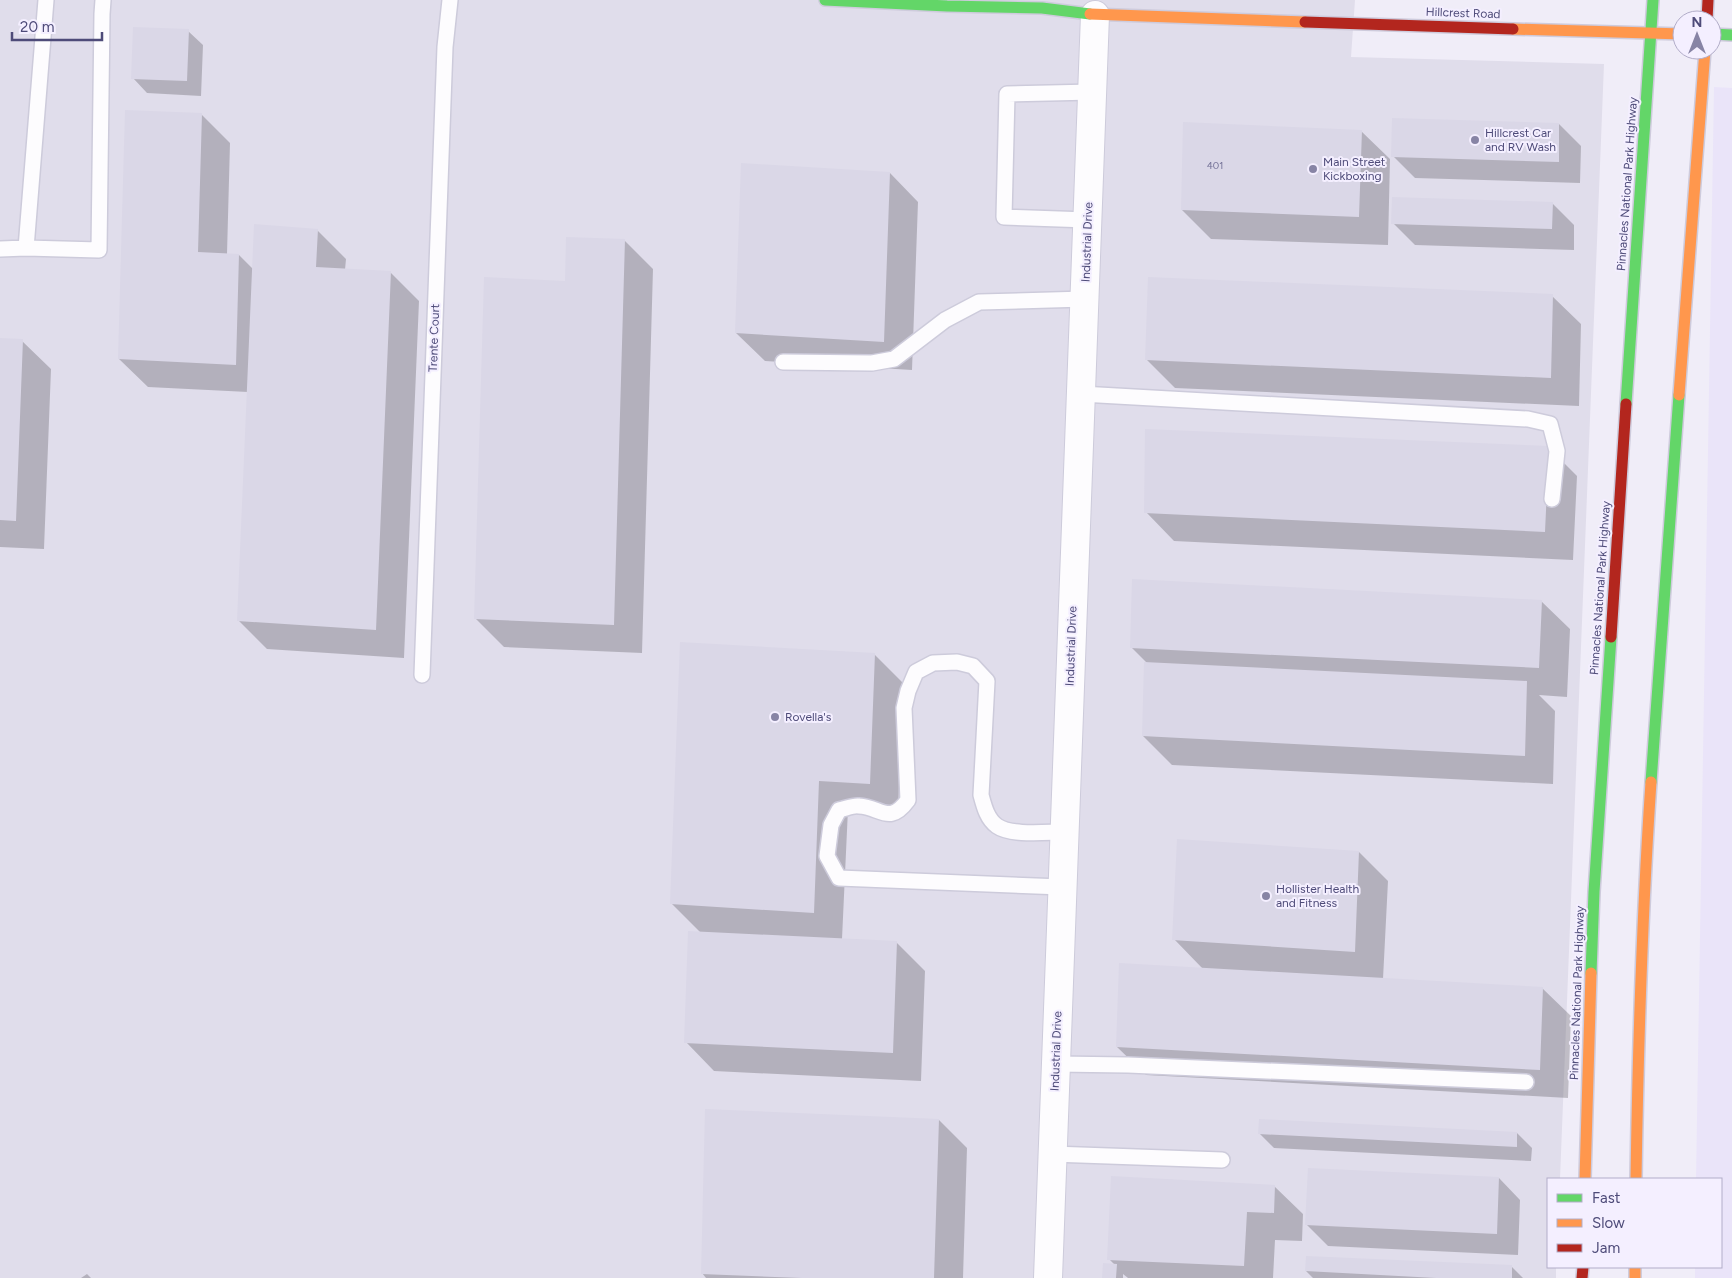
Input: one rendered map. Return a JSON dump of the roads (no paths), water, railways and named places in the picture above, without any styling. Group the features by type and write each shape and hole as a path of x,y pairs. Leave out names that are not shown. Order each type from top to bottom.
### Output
{"main road":[{"name":"Hillcrest Road","path":"825,0 1042,8 1095,15 1672,34"},
{"name":"Pinnacles National Park Highway","path":"1585,1178 1594,892 1653,0"},
{"path":"1636,1178 1645,873 1654,728 1704,60"}],"street":[{"name":"Industrial Drive","path":"1048,1278 1095,15"}],"lane":[{"path":"26,248 46,0"},
{"path":"0,249 99,250 103,0"},
{"name":"Trente Court","path":"422,675 445,47 450,0"},
{"path":"1088,220 1004,217 1007,94 1093,92"},
{"path":"783,362 872,363 894,359 945,320 979,302 1085,299"},
{"path":"1081,394 1528,419 1550,424 1557,451 1552,499"},
{"path":"1062,887 839,878 827,856 831,825 839,810 858,806 887,814 900,810 908,800 904,708 908,691 916,672 933,662 957,662 973,666 987,681 981,795 986,812 996,826 1007,831 1064,832"},
{"path":"1056,1064 1526,1082"},
{"path":"1052,1154 1222,1160"}],"place":[{"name":"Hillcrest Car and RV Wash","path":"1475,140"},
{"name":"Main Street Kickboxing","path":"1313,169"},
{"name":"Rovella's","path":"775,717"},
{"name":"Hollister Health and Fitness","path":"1266,896"}]}
